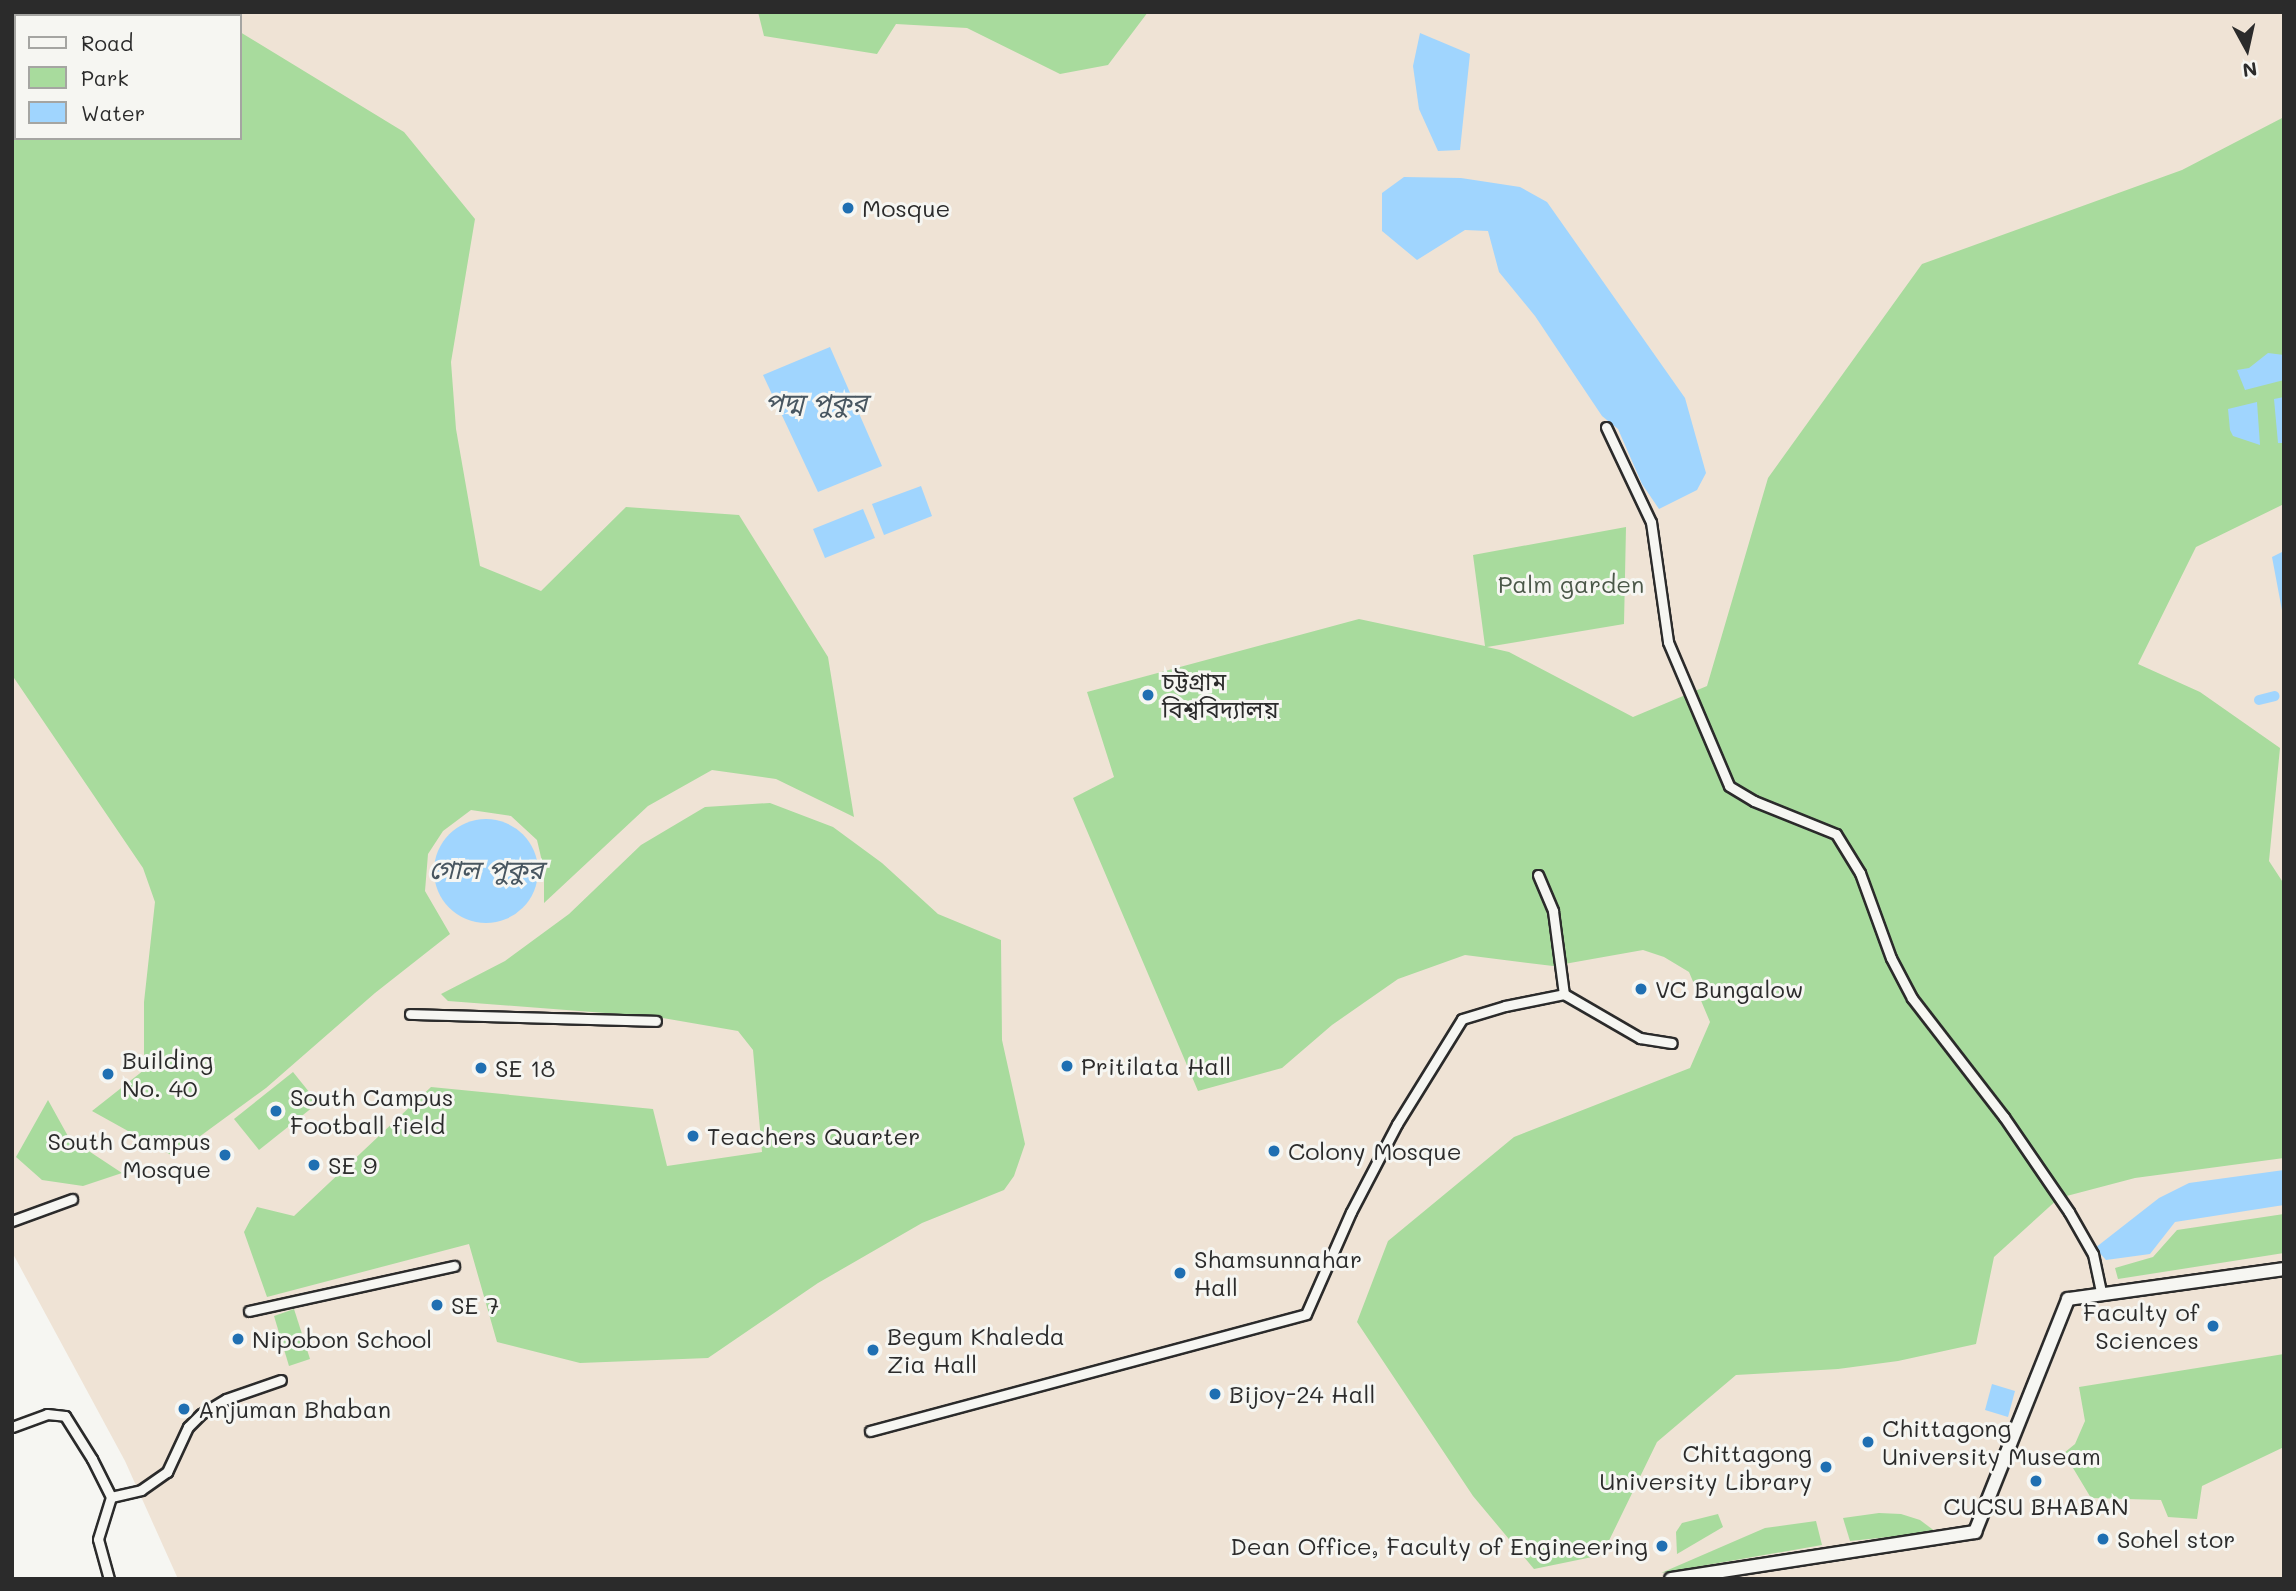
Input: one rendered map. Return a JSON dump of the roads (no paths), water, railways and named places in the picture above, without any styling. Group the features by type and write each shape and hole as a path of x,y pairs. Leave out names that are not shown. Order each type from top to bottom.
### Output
{"street":[{"path":"1606,427 1651,522 1668,642 1729,786 1754,801 1836,834 1860,873 1891,958 1912,998 2004,1117 2069,1212 2093,1254 2101,1293"},
{"path":"1538,875 1553,911 1564,994"},
{"path":"870,1431 1306,1314 1350,1212 1397,1124 1462,1019 1505,1006 1564,994 1640,1038 1672,1043"},
{"path":"410,1014 656,1021"},
{"path":"12,1221 72,1199"},
{"path":"249,1311 454,1266"},
{"path":"1671,1579 1975,1532 2068,1299 2284,1269"},
{"path":"111,1497 141,1490 167,1472 188,1427 201,1414 226,1399 281,1380"},
{"path":"12,1427 47,1413 65,1416 92,1459 111,1497 98,1539 109,1579"}],"water":[{"path":"1420,33 1470,54 1460,150 1438,151 1419,109 1413,66"},
{"path":"1404,177 1461,178 1520,187 1547,202 1685,398 1706,473 1697,490 1659,509 1642,484 1618,429 1602,416 1535,316 1499,272 1488,231 1465,230 1417,260 1382,231 1382,193"},
{"name":"পদ্ম পুকুর","path":"830,347 882,466 818,492 763,375"},
{"path":"2268,353 2284,355 2284,380 2245,390 2237,370 2249,368"},
{"path":"2284,397 2284,443 2278,443 2274,399"},
{"path":"2257,402 2260,445 2233,436 2228,409"},
{"path":"921,486 932,516 884,535 872,504"},
{"path":"863,509 875,538 825,558 813,529"},
{"path":"2284,551 2284,621 2272,557"},
{"name":"গোল পুকুর","path":"486,819 506,823 523,834 534,851 538,871 534,891 523,908 506,919 486,923 466,919 449,908 438,891 434,871 438,851 449,834 466,823"},
{"path":"2284,1170 2284,1205 2175,1222 2150,1254 2106,1260 2095,1248 2159,1198 2189,1183"},
{"path":"1992,1384 2015,1391 2008,1417 1985,1410"}],"waterway":[{"path":"2259,700 2275,696"}],"place":[{"name":"Mosque","path":"848,208"},
{"name":"চট্টগ্রাম বিশ্ববিদ্যালয়","path":"1148,695"},
{"name":"VC Bungalow","path":"1641,989"},
{"name":"Pritilata Hall","path":"1067,1066"},
{"name":"SE 18","path":"481,1068"},
{"name":"Building No. 40","path":"108,1074"},
{"name":"South Campus Football field","path":"276,1111"},
{"name":"Teachers Quarter","path":"693,1136"},
{"name":"Colony Mosque","path":"1274,1151"},
{"name":"South Campus Mosque","path":"225,1155"},
{"name":"SE 9","path":"314,1165"},
{"name":"Shamsunnahar Hall","path":"1180,1273"},
{"name":"SE 7","path":"437,1305"},
{"name":"Faculty of Sciences","path":"2213,1326"},
{"name":"Nipobon School","path":"238,1339"},
{"name":"Begum Khaleda Zia Hall","path":"873,1350"},
{"name":"Bijoy-24 Hall","path":"1215,1394"},
{"name":"Anjuman Bhaban","path":"184,1409"},
{"name":"Chittagong University Museam","path":"1868,1442"},
{"name":"Chittagong University Library","path":"1826,1467"},
{"name":"CUCSU BHABAN","path":"2036,1481"},
{"name":"Sohel stor","path":"2103,1539"},
{"name":"Dean Office, Faculty of Engineering","path":"1662,1546"}],"park label":[{"name":"Palm garden","path":"1571,584"}]}
